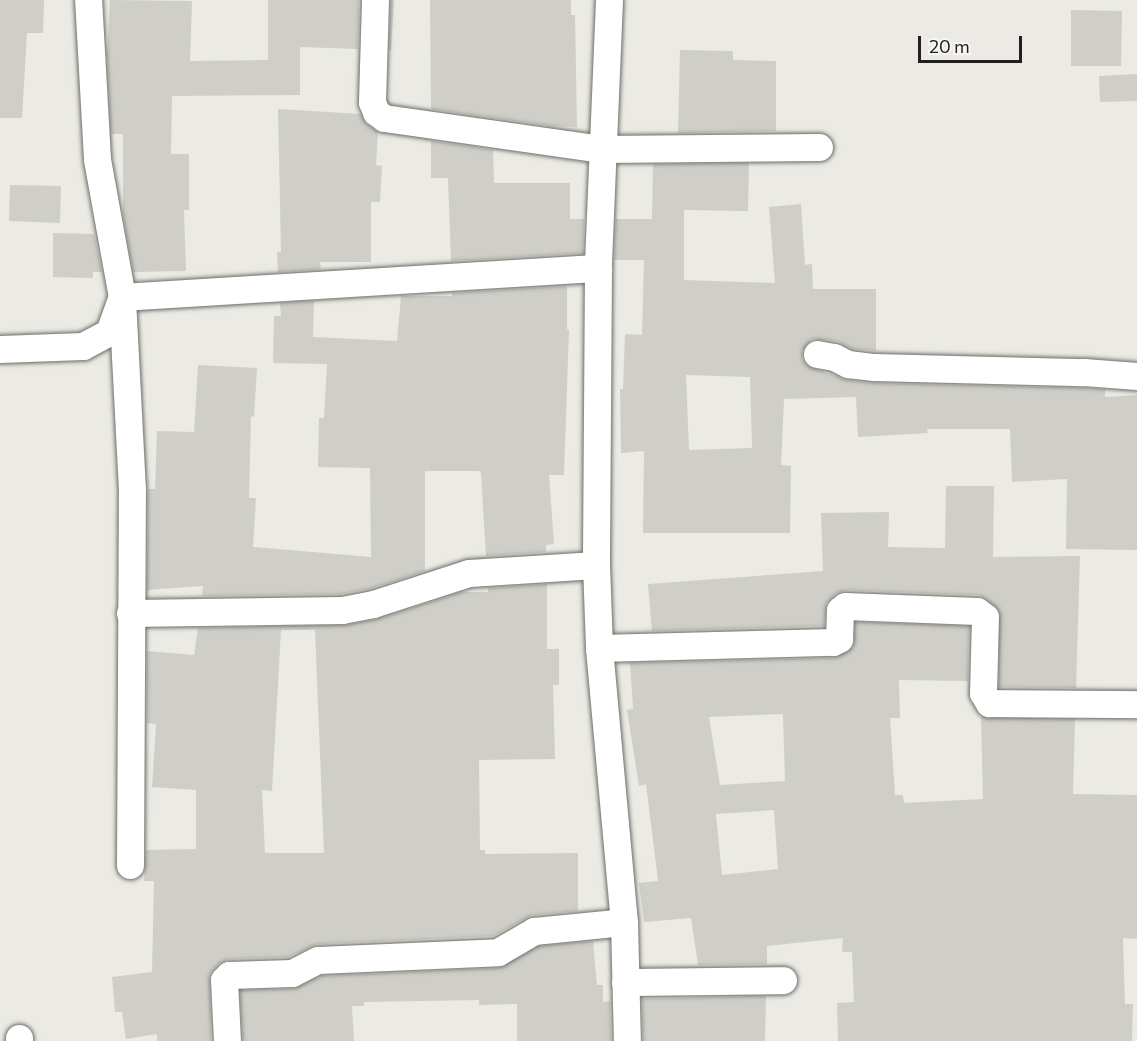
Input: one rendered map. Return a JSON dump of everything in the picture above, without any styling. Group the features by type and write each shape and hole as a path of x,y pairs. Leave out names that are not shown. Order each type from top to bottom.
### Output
{"street":[{"path":"88,0 97,159 122,297 132,490 130,865"},
{"path":"375,0 372,102 376,112 384,118 601,148 819,147"},
{"path":"609,0 601,148 598,268 596,566 599,648 624,922 627,1041"},
{"path":"122,297 598,268"},
{"path":"0,349 83,346 109,332 122,297"},
{"path":"818,354 834,357 848,364 874,367 1083,372 1137,376"},
{"path":"130,613 342,610 373,604 469,573 596,566"},
{"path":"599,648 833,642 839,639 840,610 846,606 977,611 985,617 983,693 988,703 1137,704"},
{"path":"227,1041 224,981 229,975 292,973 318,960 498,952 534,931 624,922"},
{"path":"625,982 783,980"}],"building":[{"path":"0,0 44,0 43,33 27,33 22,118 0,118"},
{"path":"110,0 192,1 190,61 268,60 268,0 359,0 358,49 300,47 300,95 172,96 171,154 189,154 189,210 184,210 186,271 133,272 123,213 123,134 111,134 107,54"},
{"path":"391,0 394,0 391,50 389,50"},
{"path":"430,0 571,0 571,15 575,15 577,127 553,126 431,109"},
{"path":"1071,10 1122,11 1121,66 1071,66"},
{"path":"680,50 733,51 733,60 776,61 776,131 678,133"},
{"path":"1137,74 1137,101 1100,102 1099,76"},
{"path":"278,109 360,114 367,125 378,132 376,165 382,166 380,202 371,202 371,262 320,262 321,269 278,272 277,252 281,252"},
{"path":"431,141 493,150 494,183 570,183 570,219 584,219 583,253 451,261 448,178 431,178"},
{"path":"749,163 748,211 684,210 684,280 775,283 769,207 801,204 805,265 812,264 813,289 876,289 876,351 853,349 837,341 812,339 802,351 802,359 807,366 846,380 872,383 1083,388 1105,389 1105,397 1137,395 1137,550 1066,549 1067,479 1012,482 1010,429 927,429 928,433 858,437 856,397 784,399 781,465 791,466 790,533 643,533 644,451 621,453 620,389 623,389 625,334 642,335 644,260 614,260 616,219 652,219 653,164","holes":["686,375 750,377 752,448 689,450"]},
{"path":"10,185 61,186 60,223 9,221"},
{"path":"53,233 94,234 102,272 93,272 93,278 53,277"},
{"path":"567,286 567,329 569,330 564,475 549,475 554,544 546,545 546,552 486,556 481,473 479,471 425,471 425,571 369,589 340,594 202,596 203,586 147,590 148,489 155,489 157,431 194,432 198,365 257,368 254,417 251,416 249,498 256,498 253,547 371,557 370,468 318,467 319,418 324,418 327,364 273,363 274,316 281,316 280,303 314,301 313,337 397,341 401,296 452,296 452,293"},
{"path":"946,486 994,486 993,557 1080,556 1076,688 999,687 999,611 986,598 978,595 846,590 835,594 826,603 824,626 652,631 648,584 823,571 821,513 889,512 888,547 945,548"},
{"path":"547,584 547,649 559,649 559,685 553,685 555,759 479,760 480,850 485,850 485,854 578,853 578,911 532,915 493,936 317,944 288,957 228,959 218,964 209,975 211,1041 157,1041 157,1034 126,1039 122,1012 115,1012 112,977 152,972 154,881 144,881 146,850 196,849 196,790 152,787 156,724 147,723 147,651 194,655 198,628 345,625 378,619 462,592 488,592 488,588","holes":["281,630 315,630 324,853 265,853 262,790 272,791"]},
{"path":"855,622 969,626 968,681 899,680 900,718 890,718 895,795 903,795 904,803 983,799 981,717 1075,719 1073,794 1137,795 1137,939 1123,938 1125,1004 1133,1004 1132,1041 838,1041 837,1003 854,1002 852,952 842,952 843,938 767,946 767,964 698,965 691,918 644,922 639,883 658,881 646,784 639,786 627,710 633,709 630,663 834,658 853,647","holes":["783,714 785,781 720,785 709,717","774,810 778,869 722,875 716,814"]},
{"path":"593,941 597,985 603,985 603,1002 610,1001 611,1041 517,1041 517,1004 479,1005 479,1000 364,1002 364,1006 352,1006 354,1041 243,1041 240,990 293,989 322,976 499,968 539,946"},
{"path":"766,996 765,1041 643,1041 642,999"}]}
